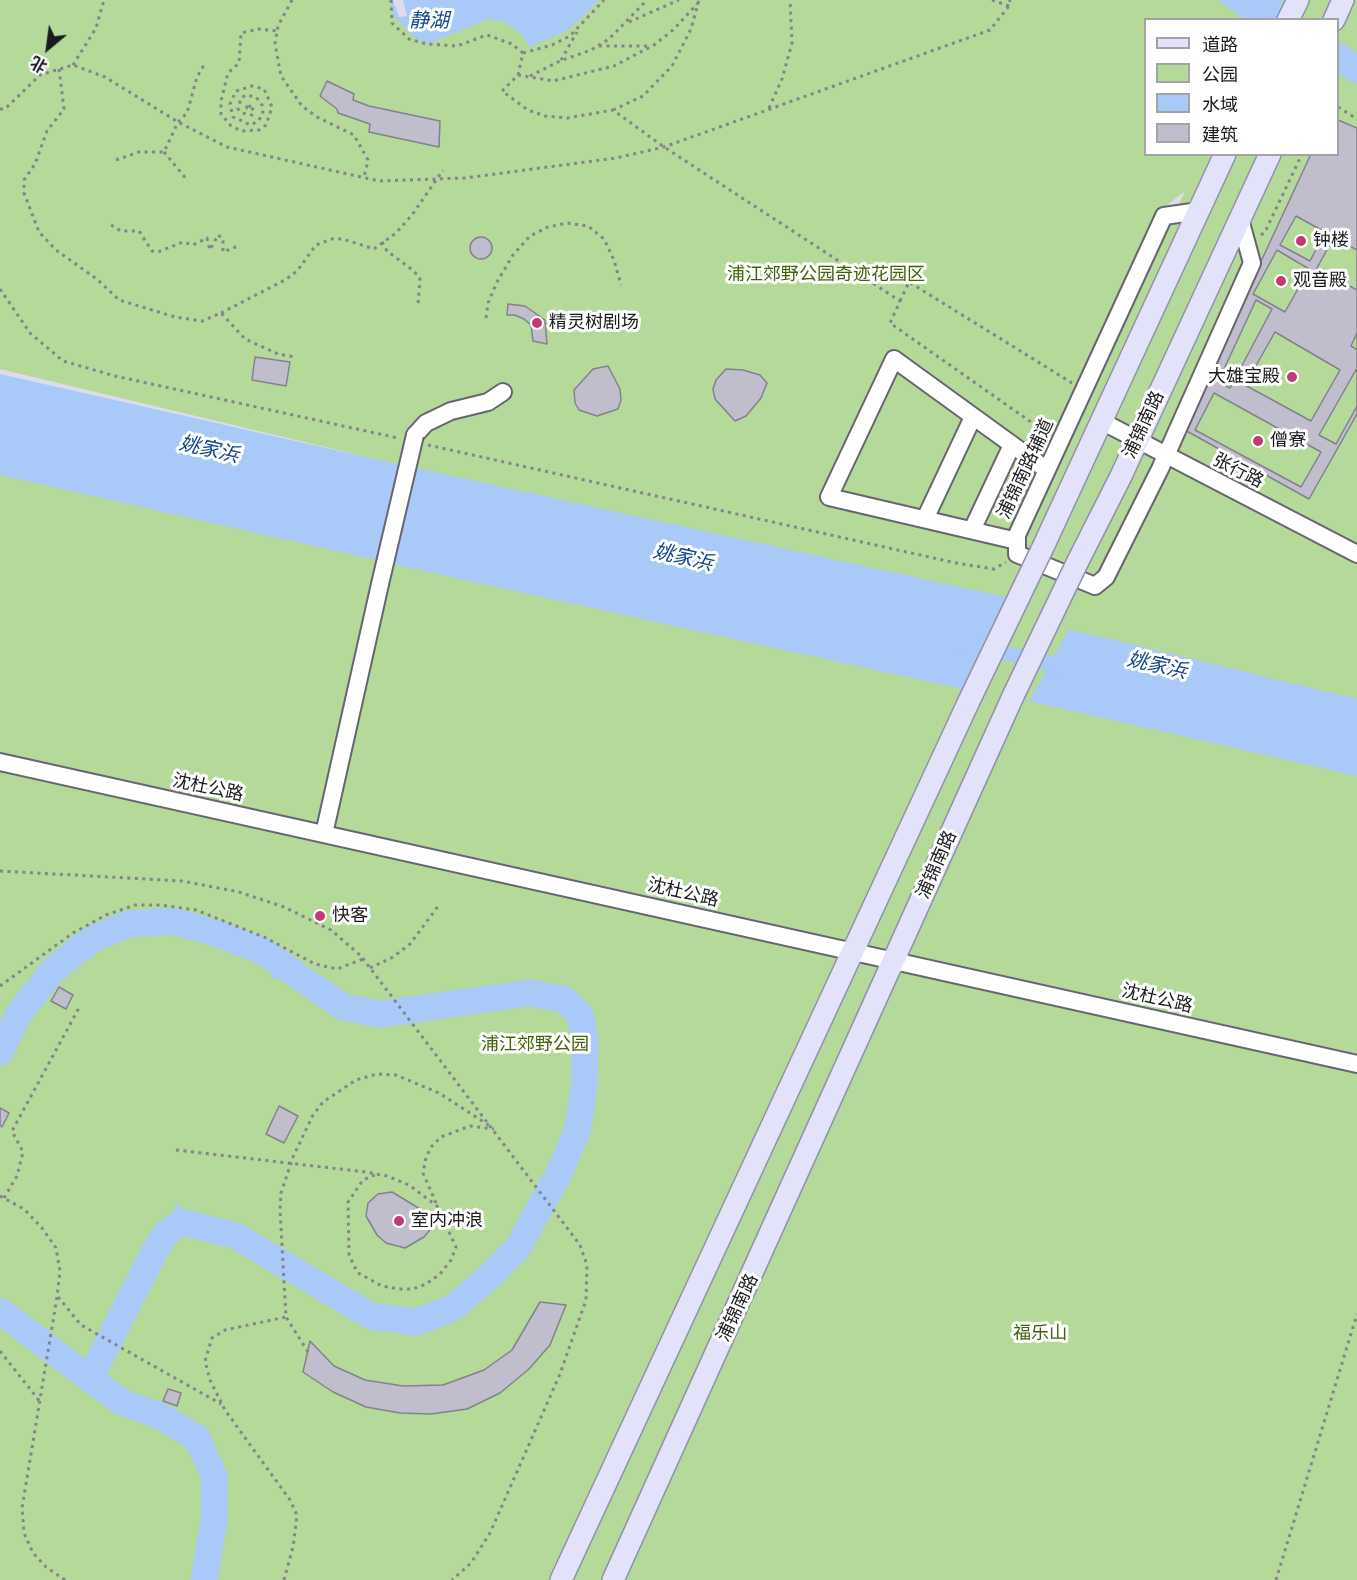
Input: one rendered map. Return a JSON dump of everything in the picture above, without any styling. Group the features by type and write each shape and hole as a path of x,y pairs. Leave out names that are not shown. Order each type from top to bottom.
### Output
{"main road":[{"path":"1335,18 1343,0"},
{"path":"561,1580 1224,156"},
{"name":"浦锦南路","path":"613,1580 1014,694 1137,441 1269,156"}],"street":[{"name":"浦锦南路辅道","path":"1017,547 1017,535 1164,216 1198,211"},
{"path":"1047,470 894,360 829,497 972,530 1017,547 1095,586 1106,577 1165,456 1252,263 1240,219"},
{"path":"324,834 413,439 426,423 451,411 488,402 503,392"},
{"path":"925,519 973,417"},
{"name":"张行路","path":"1101,421 1357,554"},
{"path":"972,530 1012,445"},
{"name":"沈杜公路","path":"0,762 1357,1064"}],"path":[{"path":"72,65 96,28 104,0"},
{"path":"292,0 277,31 276,57 281,76 291,94 317,117 354,135 368,160 364,178"},
{"path":"391,0 392,23 409,39 427,44 457,46 487,35 512,44 523,53"},
{"path":"560,61 578,30 604,0"},
{"path":"528,77 597,46 626,23 647,0"},
{"path":"626,23 680,0"},
{"path":"768,110 777,94 790,52 792,24 790,0"},
{"path":"992,0 1009,6"},
{"path":"0,109 5,109 40,75 72,65 105,77 178,122 227,147 379,182 465,178 616,158 664,147 990,30 1009,6 1010,0"},
{"path":"523,53 518,75 502,91 528,110 545,116 567,118 613,110 626,106 643,96 672,66 691,29 698,1"},
{"path":"518,75 553,81 614,66 652,46 673,30 698,1"},
{"path":"251,106 254,111 252,115 242,113 238,109 241,98 246,95 256,97 262,105 263,114 251,125 233,117 230,104 236,91 252,86 264,89 272,107 270,117 259,130 242,131 231,126 221,114 221,101 228,73 239,63 241,33 259,29 277,31"},
{"path":"523,53 552,45 578,30"},
{"path":"597,46 652,46"},
{"path":"164,152 178,122 187,113 197,77 204,65"},
{"path":"59,69 64,109 47,131 35,164 24,180 24,193 39,232 57,250 98,280 119,300 175,317 201,321 221,313 285,280 297,271 316,245 332,239 343,238 374,249 396,233 412,215 443,170"},
{"path":"1339,108 1357,119"},
{"path":"613,110 664,147 900,300"},
{"path":"116,160 139,152 164,152"},
{"path":"164,152 188,181"},
{"path":"1248,246 1265,232 1301,156"},
{"path":"486,318 488,303 513,255 530,236 549,227 567,223 588,226 604,239 614,260 621,285"},
{"path":"111,225 121,231 139,231 152,250 158,252 183,242 193,245 207,238 210,250 218,235 223,239 223,252 238,246"},
{"path":"382,242 387,251 414,271 420,279 418,305"},
{"path":"1054,438 890,323 909,282 1084,391"},
{"path":"0,289 30,333 63,361 115,376 413,439 956,563 994,569 1017,547"},
{"path":"221,313 245,339 278,354 296,357"},
{"path":"0,871 182,882 239,892 284,907 331,930 363,959 390,993 580,1245 587,1265 586,1299 578,1329 490,1533 471,1563 452,1580"},
{"path":"0,986 73,933 106,915 135,905 160,905 196,910 264,937 315,964 337,969 363,959"},
{"path":"370,968 393,957 410,944 440,905"},
{"path":"65,1580 40,1560 24,1533 22,1508 60,1271 56,1248 42,1228 24,1209 2,1197 17,1176 23,1152 12,1131 80,1006"},
{"path":"308,1352 286,1317 281,1193 308,1124 323,1102 356,1080 377,1074 396,1075 429,1088 494,1129"},
{"path":"377,1174 363,1180 348,1202 349,1254 358,1273 374,1282 399,1289 413,1289 440,1274 452,1260 456,1246 423,1173 426,1157 441,1137 470,1126 494,1129"},
{"path":"176,1150 377,1174 409,1185 437,1206"},
{"path":"57,1297 81,1325 223,1405"},
{"path":"1276,1580 1357,1316"},
{"path":"284,1580 293,1546 297,1515 290,1500 223,1405 210,1380 205,1361 212,1338 225,1330 286,1317"},
{"path":"0,1351 40,1403"}],"green space":[{"name":"浦江郊野公园","path":"0,0 1357,0 1357,1580 0,1580 0,383 375,459 0,369","holes":["1184,193 1009,569 1014,557 1005,543 1162,209"]}],"water":[{"name":"静湖","path":"391,0 599,0 568,30 530,47 521,34 505,22 489,19 427,44 414,37 393,15"},
{"path":"1218,0 1281,0 1271,18 1242,18"},
{"path":"0,374 375,459 1006,597 962,689 433,573 0,475"},
{"path":"1069,629 1357,699 1357,776 1029,701"}],"pier":[{"path":"393,0 403,0 407,16 399,17"}],"building":[{"path":"327,81 354,94 353,100 369,106 440,121 439,147 369,132 370,124 338,113 337,109 320,96"},
{"path":"1339,120 1357,128 1357,414 1309,499 1183,429 1310,156 1339,156"},
{"name":"钟楼","path":"1296,216 1325,232 1310,261 1280,245"},
{"path":"481,237 489,240 492,248 489,256 481,259 473,256 470,248 473,240"},
{"path":"1334,237 1357,250 1357,290 1317,268"},
{"name":"观音殿","path":"1277,250 1309,269 1285,312 1253,294"},
{"path":"1256,300 1272,309 1230,388 1218,382"},
{"name":"精灵树剧场","path":"508,304 525,306 545,320 547,344 533,341 531,325 524,319 515,315 507,315"},
{"name":"大雄宝殿","path":"1275,332 1340,370 1311,421 1245,385"},
{"path":"1357,333 1357,350 1351,346"},
{"path":"255,357 290,362 286,386 252,380"},
{"path":"608,366 620,389 621,400 618,409 597,416 579,410 575,403 574,390 593,369"},
{"path":"1357,368 1357,406 1336,444 1319,435"},
{"path":"726,369 743,370 760,375 767,383 761,398 746,416 735,421 715,399 713,389 716,380"},
{"name":"僧寮","path":"1214,393 1321,452 1301,487 1195,430"},
{"path":"59,987 73,995 66,1009 51,1001"},
{"path":"279,1106 298,1116 284,1143 266,1134"},
{"path":"0,1108 9,1113 2,1127 0,1125"},
{"name":"室内冲浪","path":"392,1192 425,1212 433,1226 424,1237 405,1248 386,1243 377,1235 366,1216 368,1203 378,1194"},
{"path":"540,1302 566,1305 550,1345 529,1369 500,1393 467,1409 431,1414 400,1413 366,1407 333,1392 303,1372 310,1341 334,1366 365,1380 403,1386 443,1385 484,1370 512,1350"},
{"path":"168,1389 181,1393 177,1406 163,1401"}],"waterway":[{"path":"1255,0 1282,18"},
{"path":"1339,57 1357,70"},
{"name":"姚家浜","path":"962,643 1070,668"},
{"path":"0,1052 20,1012 55,968 92,939 128,924 171,921 213,932 262,951 343,1007 380,1014 529,993 564,999 580,1015 585,1038 584,1089 577,1131 560,1171 518,1247 491,1275 451,1309 416,1322 371,1316 234,1235 182,1222 167,1232 154,1252 90,1378"},
{"path":"274,977 280,963"},
{"path":"167,1232 178,1205"},
{"path":"0,1311 121,1402 158,1415 197,1438 214,1476 214,1520 204,1580"}],"place":[{"name":"钟楼","path":"1301,241"},
{"name":"观音殿","path":"1281,281"},
{"name":"精灵树剧场","path":"537,323"},
{"name":"大雄宝殿","path":"1292,377"},
{"name":"僧寮","path":"1258,441"},
{"name":"快客","path":"320,916"},
{"name":"室内冲浪","path":"399,1221"}],"park label":[{"name":"浦江郊野公园奇迹花园区","path":"826,275"},
{"name":"福乐山","path":"1040,1334"}]}
